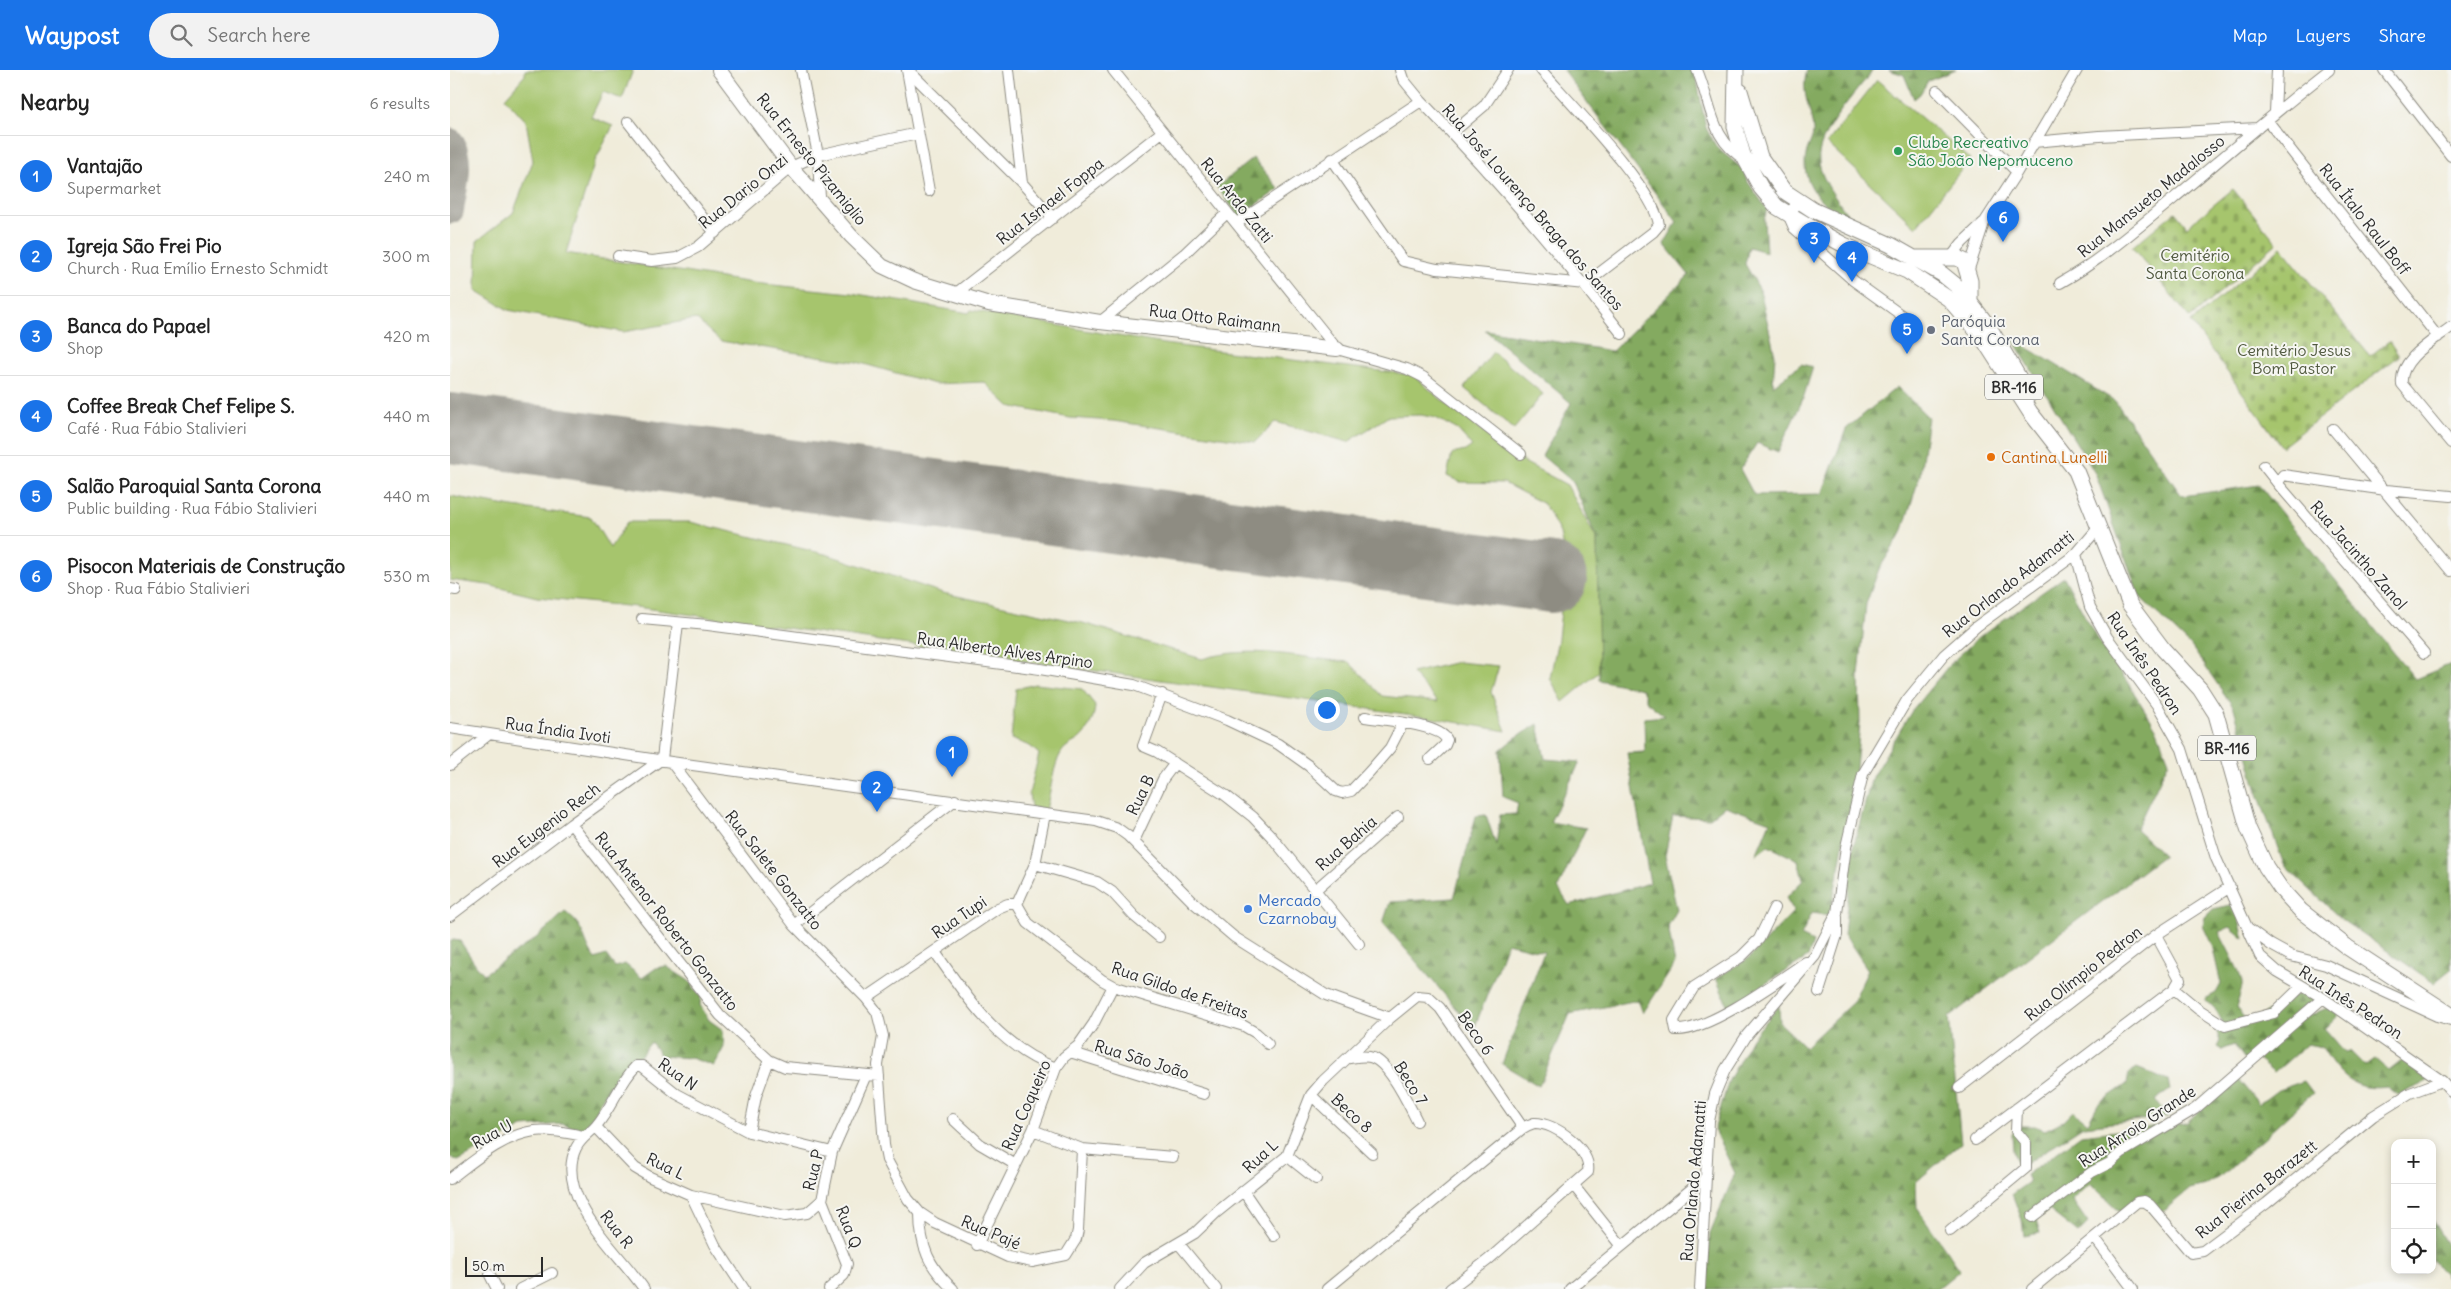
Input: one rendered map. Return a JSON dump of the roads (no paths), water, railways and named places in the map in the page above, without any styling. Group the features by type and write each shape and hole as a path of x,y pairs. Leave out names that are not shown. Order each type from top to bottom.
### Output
{"main road":[{"name":"BR-116","path":"1736,73 1735,127 1746,160 1761,188 1777,207 1844,245 1892,263 1936,289 1970,300 2011,362 2048,435"},
{"name":"BR-116","path":"1736,73 1752,134 1765,163 1784,191 1799,202 1891,245 1942,274 2030,412 2076,471 2118,580 2130,605 2163,649 2200,689 2216,714 2248,828 2266,867 2281,889 2301,911 2347,947 2451,1015"},
{"path":"1913,258 1951,258 1964,261 1968,271 1970,300"}],"street":[{"name":"Rua Ernesto Pizamiglio","path":"719,70 791,168 851,236 882,266"},
{"path":"802,70 818,155 820,199"},
{"path":"907,70 929,191"},
{"path":"907,70 1022,183 1053,218"},
{"path":"1008,70 1022,183"},
{"name":"Rua Ardo Zatti","path":"1113,70 1337,349"},
{"name":"Rua José Lourenço Braga dos Santos","path":"1400,70 1403,79 1421,101 1452,133 1585,284 1622,334"},
{"path":"1452,133 1484,106 1508,70"},
{"path":"1332,159 1403,261 1437,269 1585,284 1653,232 1659,225 1658,216 1650,200 1618,157 1541,70"},
{"path":"1697,70 1717,133 1726,146 1746,160 1765,163"},
{"path":"1936,289 1951,258 1984,222 2017,172 2077,70"},
{"path":"2275,112 2276,70"},
{"name":"Rua Mansueto Madalosso","path":"2060,283 2083,270 2115,247 2275,112 2329,70"},
{"path":"2384,70 2451,156"},
{"path":"1937,91 2017,172"},
{"path":"1236,223 1421,101"},
{"name":"Rua Ítalo Raul Boff","path":"2267,120 2438,337"},
{"path":"628,122 715,234"},
{"path":"2034,142 2099,136 2258,128"},
{"name":"Rua Ismael Foppa","path":"956,294 1162,132"},
{"name":"Rua Dario Onzi","path":"618,256 652,261 677,258 698,247 715,234 791,168 818,155 918,133"},
{"path":"1799,202 1788,214 1794,228 1854,281 1904,317"},
{"path":"1100,322 1184,254 1227,212"},
{"path":"1953,293 1968,271 1984,222"},
{"path":"1833,261 1844,245"},
{"name":"Rua Otto Raimann","path":"882,266 914,281 989,304 1100,322 1337,349 1407,369 1422,376 1521,454"},
{"path":"2451,327 2404,368 2401,376 2402,384 2451,443"},
{"path":"2333,428 2451,571"},
{"name":"Rua Jacintho Zanol","path":"2264,466 2281,480 2424,653"},
{"path":"2281,480 2451,496"},
{"name":"Rua Orlando Adamatti","path":"1700,1289 1709,1120 1715,1094 1725,1070 1747,1035 1816,956 1837,913 1846,847 1863,774 1907,700 1944,655 1977,626 2076,554 2099,527"},
{"name":"Rua Inês Pedron","path":"2076,554 2090,607 2107,637 2158,705 2182,749 2216,858 2260,956 2277,971 2323,998 2442,1081 2451,1091"},
{"name":"Rua Alberto Alves Arpino","path":"642,619 708,625 1040,669 1134,684 1162,694 1278,744 1309,766 1336,791 1351,791 1390,748 1403,723"},
{"path":"666,760 678,623"},
{"path":"1162,694 1143,746 1175,763 1225,795 1253,817 1271,836 1359,944"},
{"path":"1366,718 1426,728 1445,736 1445,745 1430,759"},
{"name":"Rua Índia Ivoti","path":"450,728 488,735 1096,821 1117,828 1134,841 1194,903 1234,937 1326,995 1390,1018"},
{"path":"450,765 488,735"},
{"name":"Rua Eugenio Rech","path":"450,916 571,824 666,760"},
{"name":"Rua Salete Gonzatto","path":"666,760 794,924 866,998 877,1012 883,1036 879,1052 879,1076 887,1160 908,1199 920,1214"},
{"name":"Rua B","path":"1134,841 1163,779 1175,763"},
{"path":"794,924 955,800"},
{"path":"1017,904 1035,864 1045,814"},
{"name":"Rua Bahia","path":"1314,891 1398,818"},
{"name":"Rua Antenor Roberto Gonzatto","path":"571,824 720,1015 769,1060 785,1067 879,1076"},
{"path":"1035,864 1097,882 1112,892 1134,916 1159,937"},
{"name":"Rua Olímpio Pedron","path":"1959,1088 2156,935 2230,887"},
{"name":"Rua Tupi","path":"866,998 998,908 1008,904 1017,904"},
{"name":"Rua Gildo de Freitas","path":"1017,904 1028,923 1113,986 1244,1026 1256,1033 1268,1044"},
{"path":"1774,908 1759,939 1741,957 1694,987 1674,1020 1676,1030 1682,1031 1727,1012 1816,956"},
{"path":"1819,992 1837,935 1837,913"},
{"name":"Rua Inês Pedron","path":"2247,927 2271,945 2291,956 2326,966 2437,1016 2451,1020"},
{"path":"1975,1140 2174,990 2180,979 2156,935"},
{"path":"935,952 989,1025 1022,1051 1040,1062 1056,1068"},
{"name":"Rua Coqueiro","path":"977,1245 1033,1130 1056,1068 1078,1046 1094,1023 1113,986"},
{"path":"2174,990 2198,1009 2225,1026 2274,1013 2302,986"},
{"name":"Beco 6","path":"1390,1018 1418,996 1428,997 1440,1008 1468,1046 1523,1128"},
{"name":"Rua Arroio Grande","path":"2032,1217 2092,1172 2110,1163 2121,1153 2195,1108 2323,998"},
{"name":"Rua L","path":"1120,1289 1144,1263 1179,1244 1287,1156 1311,1095 1323,1081 1350,1058 1390,1018"},
{"name":"Rua São João","path":"1070,1052 1204,1094"},
{"name":"Beco 7","path":"1350,1058 1374,1058 1381,1063 1389,1072 1417,1122"},
{"path":"749,1132 756,1096 769,1060"},
{"name":"Rua N","path":"573,1183 573,1158 584,1136 596,1126 636,1066 642,1066 677,1094 749,1132 832,1152"},
{"name":"Rua P","path":"690,1194 785,1216 806,1213 822,1200 832,1152 866,1075"},
{"name":"Rua Pierina Barazett","path":"2032,1289 2137,1202 2144,1201 2150,1205 2191,1253 2203,1251 2267,1203 2373,1116 2410,1094 2442,1081"},
{"name":"Beco 8","path":"1311,1095 1372,1153"},
{"path":"1950,1231 2026,1168 2026,1143 2016,1131 2017,1108"},
{"path":"954,1119 980,1144 1016,1165"},
{"path":"1327,1289 1523,1128 1534,1123 1546,1125 1570,1138 1584,1152 1590,1163 1588,1172 1488,1260 1450,1289"},
{"name":"Rua L","path":"596,1126 634,1168 690,1194 715,1246 744,1289"},
{"path":"1033,1130 1082,1149 1173,1157"},
{"name":"Rua U","path":"450,1179 507,1140 534,1131 560,1131 584,1136"},
{"name":"Rua Pajé","path":"920,1214 977,1245 1022,1262 1048,1260 1066,1255 1078,1230 1082,1149"},
{"path":"1287,1156 1316,1179"},
{"path":"1570,1289 1621,1245 1706,1177"},
{"name":"Rua R","path":"573,1183 593,1225 633,1272 644,1289"},
{"path":"1574,1186 1621,1245"},
{"path":"1244,1192 1274,1236"},
{"name":"Rua Q","path":"822,1200 846,1264 844,1275 829,1289"},
{"path":"920,1214 920,1233 927,1256 935,1272 953,1289"},
{"path":"2095,1238 2133,1289"},
{"path":"1179,1244 1216,1289"},
{"path":"520,1289 552,1273"},
{"path":"490,1275 497,1289"}],"place":[{"name":"Clube Recreativo São João Nepomuceno","path":"1898,151"},
{"name":"Pisocon Materiais de Construção","path":"2003,242"},
{"name":"Banca do Papael","path":"1814,263"},
{"name":"Coffee Break Chef Felipe S.","path":"1852,282"},
{"name":"Paróquia Santa Corona","path":"1931,330"},
{"name":"Salão Paroquial Santa Corona","path":"1907,354"},
{"name":"Cantina Lunelli","path":"1991,457"},
{"name":"Vantajão","path":"952,777"},
{"name":"Igreja São Frei Pio","path":"877,812"},
{"name":"Mercado Czarnobay","path":"1248,909"}],"park label":[{"name":"Cemitério Santa Corona","path":"2195,264"},
{"name":"Cemitério Jesus Bom Pastor","path":"2294,359"}]}
